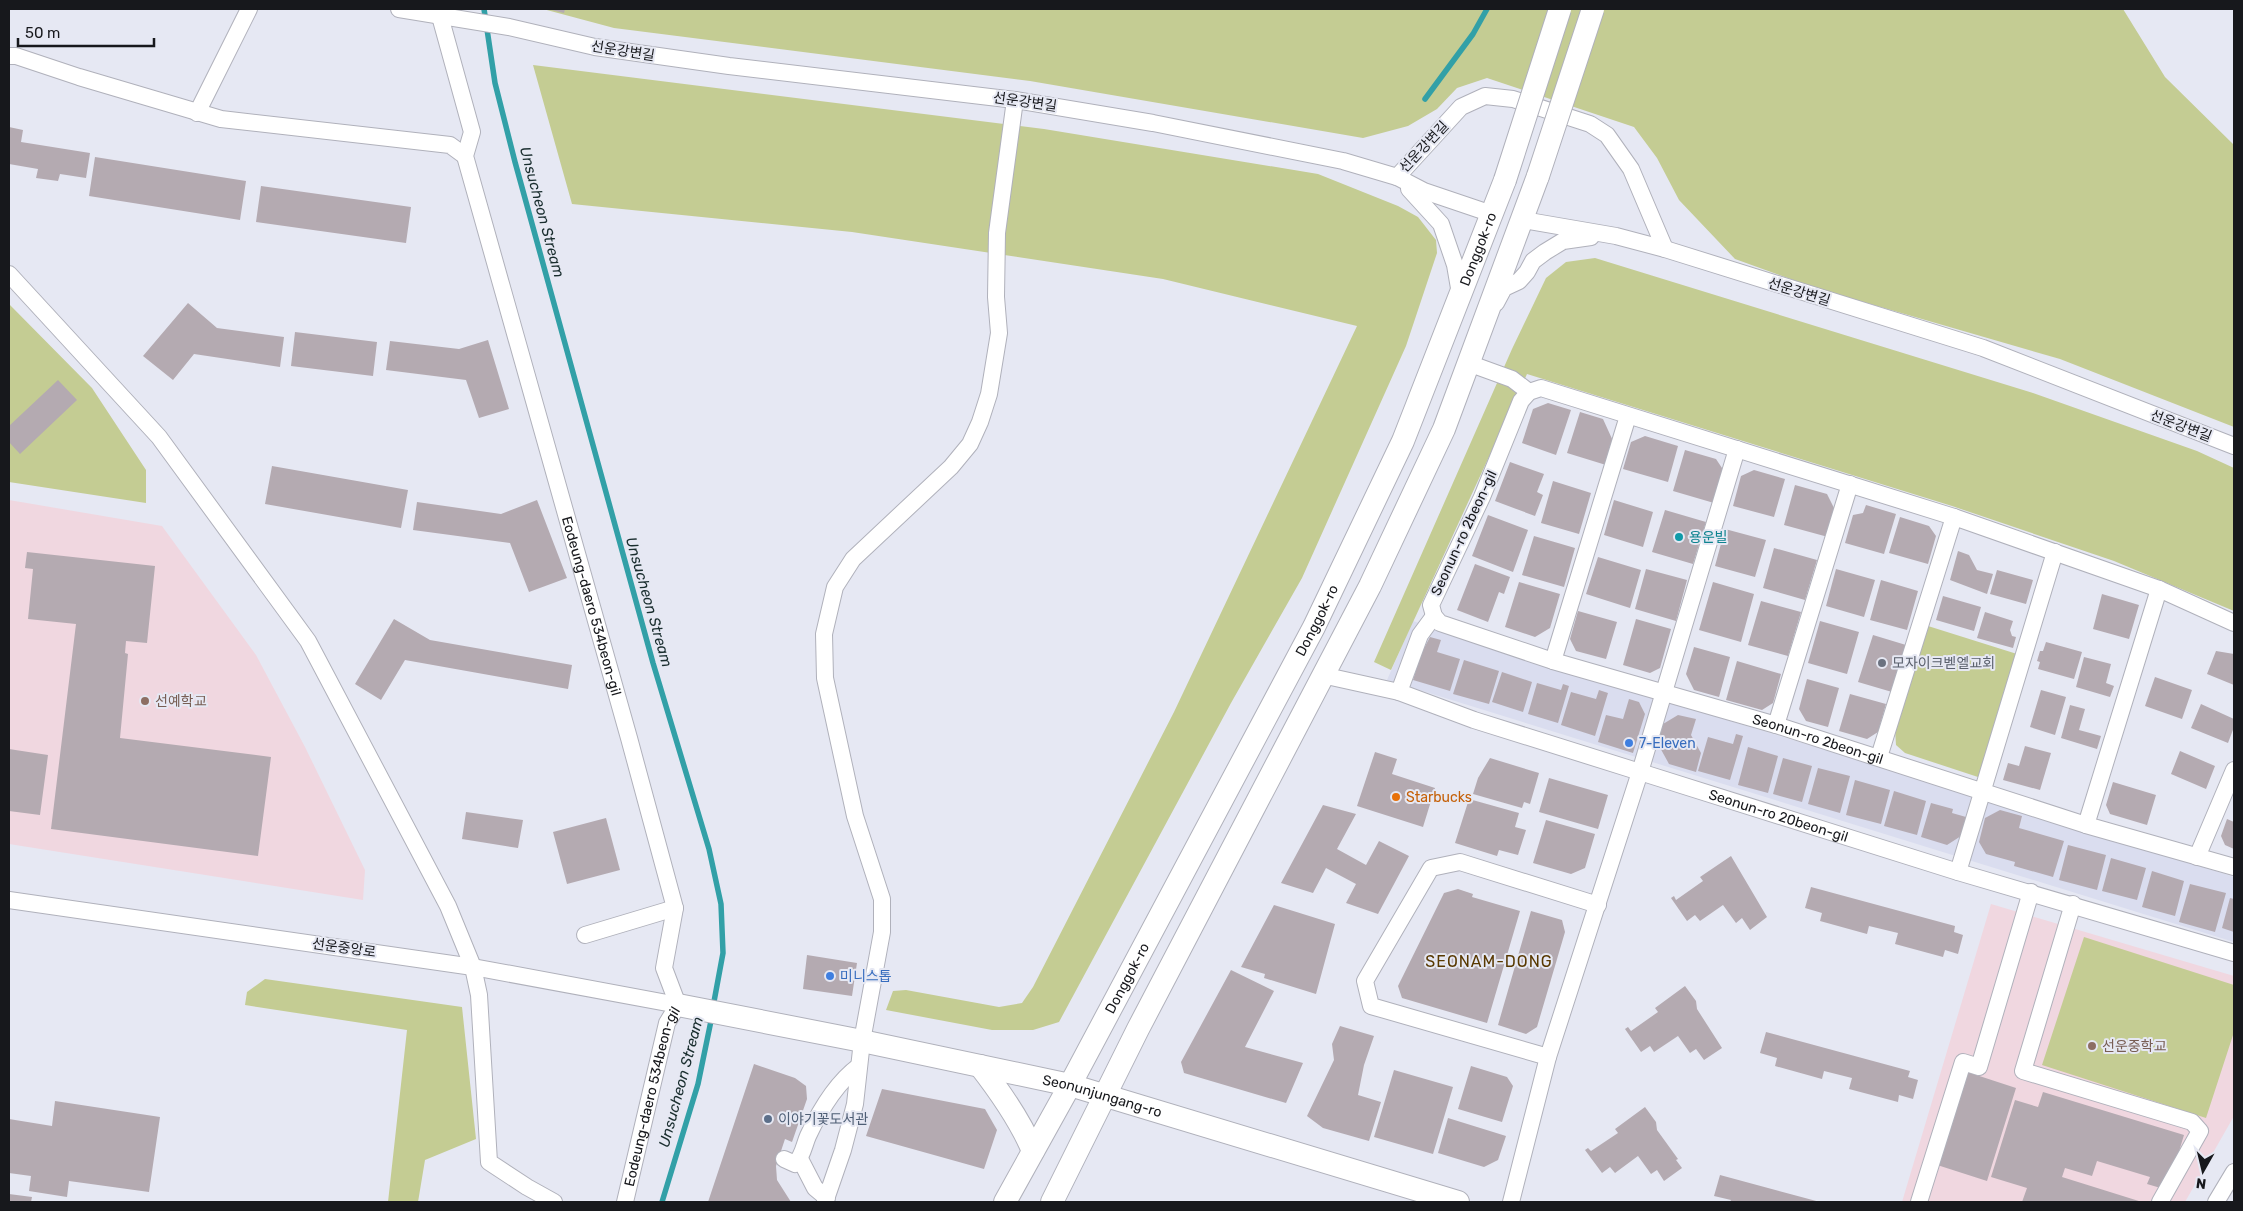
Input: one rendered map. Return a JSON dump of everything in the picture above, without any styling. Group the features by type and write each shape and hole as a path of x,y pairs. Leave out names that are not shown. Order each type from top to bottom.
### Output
{"main road":[{"name":"Donggok-ro","path":"1005,1202 1070,1085 1314,627 1403,441 1505,180 1560,9"},
{"path":"1052,1202 1138,1029 1370,586 1444,429 1523,220 1594,9"},
{"name":"선운중앙로","path":"682,1006 739,1017"},
{"name":"Seonunjungang-ro","path":"739,1017 1070,1085 1458,1202"},
{"path":"980,1066 1008,1105 1026,1134 1033,1151"}],"street":[{"path":"197,113 248,9"},
{"name":"선운강변길","path":"398,9 442,14 595,47 729,66 1015,100 1153,123 1343,161 1397,177 1461,108 1485,96 1513,99 1590,124 1607,135 1631,169 1665,249 1983,348 2234,446"},
{"path":"9,56 16,56 220,119 450,145 465,156 472,132 442,14"},
{"path":"826,1200 855,1104 862,1041 882,932 882,899 855,816 825,678 824,634 835,587 853,559 951,468 970,444 980,422 989,394 999,334 996,297 997,233 1015,100"},
{"name":"Eodeung-daero 534beon-gil","path":"465,156 675,908 664,968 682,1006 667,1023 626,1202"},
{"path":"1397,177 1424,191 1492,214"},
{"path":"1397,177 1441,224 1455,265 1460,296"},
{"path":"1523,220 1616,236 1665,249"},
{"path":"1480,331 1504,288 1519,281 1533,261 1545,252 1563,241 1616,236"},
{"path":"9,274 159,437 308,641 448,906 473,967 479,995 489,1162 527,1188 554,1202"},
{"path":"1468,363 1512,379 1529,392 1541,388 1954,517 2159,589 2234,623"},
{"name":"Seonun-ro 2beon-gil","path":"1529,392 1521,401 1482,497 1431,605 1434,616 1440,623 1553,661 1776,725 1879,757 2086,825 2234,867"},
{"path":"1553,661 1628,416"},
{"path":"1511,1202 1548,1057 1640,772 1737,449"},
{"path":"1776,725 1850,484"},
{"path":"1879,757 1954,517"},
{"path":"1958,872 2055,552"},
{"path":"2086,825 2159,589"},
{"path":"1399,692 1420,635 1434,616"},
{"name":"Seonun-ro 20beon-gil","path":"1322,675 1399,692 1474,720 1958,872 2073,904 2234,953"},
{"path":"2197,857 2234,770"},
{"path":"1548,1057 1371,1006 1365,981 1431,868 1460,862 1598,906"},
{"path":"1919,1202 1962,1062 1979,1067 2031,892"},
{"name":"선운중앙로","path":"9,900 473,967 682,1006"},
{"path":"2073,904 2023,1071 2192,1122 2200,1131 2160,1202"},
{"path":"585,935 675,908"},
{"path":"826,1200 792,1159 808,1137 825,1104 849,1074 859,1066"},
{"path":"2216,1202 2234,1172"}],"shaded area":[{"name":"선예학교","path":"9,500 162,526 256,655 305,747 365,870 363,900 9,844"},
{"path":"1413,621 1587,678 2009,805 2234,877 2234,942 1387,680"},
{"name":"선운중학교","path":"1991,904 2234,976 2234,1116 2185,1202 1902,1202"}],"green space":[{"path":"543,9 2123,9 2165,77 2234,145 2234,427 2060,359 1815,288 1735,259 1679,200 1657,158 1634,127 1487,78 1457,88 1437,109 1408,126 1363,138 1030,81 614,28"},
{"path":"533,65 1044,129 1318,174 1398,206 1418,217 1436,240 1437,253 1406,346 1302,578 1231,703 1059,1022 1033,1030 992,1030 886,1010 893,991 906,990 999,1007 1022,1003 1033,987 1174,712 1357,326 1163,279 852,232 572,204"},
{"path":"1595,258 2033,393 2197,451 2234,468 2234,611 2114,561 1952,506 1527,374 1391,670 1374,662 1512,349 1546,278 1566,262"},
{"path":"9,304 92,388 146,470 146,503 9,482"},
{"path":"1928,626 2017,654 1978,777 1905,753 1896,745 1895,729"},
{"path":"2084,937 2234,985 2234,1032 2206,1118 2042,1065"},
{"path":"265,979 462,1007 476,1139 425,1160 418,1202 388,1202 407,1030 245,1005 247,992"}],"building":[{"path":"548,9 565,9 564,13"},
{"path":"9,127 23,130 21,142 90,153 86,178 60,174 58,181 36,178 38,169 9,164"},
{"path":"95,157 246,181 240,220 89,196"},
{"path":"261,186 411,207 406,243 256,222"},
{"path":"188,303 217,328 284,337 280,367 194,354 173,380 143,356"},
{"path":"295,332 377,342 373,376 291,366"},
{"path":"488,340 509,409 479,418 466,380 386,370 390,341 459,349"},
{"path":"58,380 77,400 20,454 9,442 9,426"},
{"path":"1548,403 1571,410 1556,455 1522,443 1533,409"},
{"path":"1580,412 1603,419 1613,441 1606,465 1567,453"},
{"path":"1645,436 1678,446 1668,482 1623,469 1631,442"},
{"path":"1685,450 1716,459 1724,471 1714,503 1673,491"},
{"path":"1510,462 1544,474 1537,492 1543,495 1535,516 1495,501"},
{"path":"272,466 408,490 401,528 265,504"},
{"path":"1754,470 1785,479 1774,517 1733,506 1741,476"},
{"path":"1553,481 1591,493 1579,534 1541,523"},
{"path":"1795,485 1827,494 1835,510 1828,537 1784,525"},
{"path":"537,500 567,578 529,592 510,543 413,530 417,502 501,514"},
{"path":"1614,500 1653,512 1643,547 1604,535"},
{"path":"1866,505 1896,514 1884,554 1845,543 1853,515 1863,513"},
{"name":"용운빌","path":"1665,510 1706,522 1693,564 1652,552"},
{"path":"1488,515 1528,530 1513,572 1472,556"},
{"path":"1900,517 1929,526 1936,536 1928,564 1889,553"},
{"path":"1725,529 1766,540 1755,577 1715,566"},
{"path":"1534,536 1575,548 1564,587 1522,575"},
{"path":"1774,548 1817,560 1805,600 1763,588"},
{"path":"1958,551 1969,555 1977,570 1993,574 1987,594 1950,580"},
{"path":"27,552 155,566 147,643 126,641 125,653 128,654 120,738 271,757 258,856 51,829 76,624 28,619 33,569 25,568"},
{"path":"1598,557 1641,570 1630,608 1586,594"},
{"path":"1475,564 1510,577 1504,594 1499,592 1488,622 1457,610"},
{"path":"1646,569 1687,580 1676,621 1635,609"},
{"path":"1836,569 1875,580 1864,617 1826,606"},
{"path":"1997,570 2033,580 2026,604 1990,594"},
{"path":"1881,580 1918,591 1907,630 1870,620"},
{"path":"1519,582 1560,594 1550,628 1535,637 1505,627"},
{"path":"1713,582 1754,594 1741,642 1699,630"},
{"path":"2102,594 2139,605 2129,639 2093,629"},
{"path":"1943,596 1981,607 1974,631 1936,620"},
{"path":"1761,601 1801,612 1788,656 1748,645"},
{"path":"1578,611 1617,622 1606,659 1576,651 1570,639"},
{"path":"1985,612 2013,621 2010,630 2012,636 2016,637 2013,648 1977,638"},
{"path":"394,619 430,640 572,665 568,689 405,660 381,700 355,684"},
{"path":"1636,619 1671,629 1660,668 1650,673 1623,665"},
{"path":"1820,621 1859,632 1847,674 1808,663"},
{"name":"모자이크벧엘교회","path":"1873,635 1906,645 1892,692 1858,682"},
{"path":"1430,637 1441,640 1437,652 1460,659 1450,691 1413,680 1421,654"},
{"path":"2046,642 2082,652 2074,679 2038,669 2040,662 2037,661 2040,651 2043,651"},
{"path":"1694,647 1730,657 1719,697 1694,690 1686,674"},
{"path":"2216,651 2234,654 2234,685 2207,674"},
{"path":"2084,657 2111,664 2106,683 2114,686 2110,697 2076,687"},
{"path":"1464,660 1499,671 1489,704 1453,694"},
{"path":"1737,661 1781,674 1773,703 1762,710 1726,700"},
{"path":"1502,672 1532,682 1523,712 1492,702"},
{"path":"2155,677 2192,690 2182,719 2145,706"},
{"path":"1807,679 1839,688 1828,727 1806,721 1799,709"},
{"path":"1537,683 1561,690 1563,684 1569,686 1558,723 1528,714"},
{"path":"1599,690 1608,693 1595,736 1561,725 1571,692 1596,699"},
{"path":"2041,690 2066,697 2055,735 2030,727"},
{"path":"1850,694 1886,704 1878,732 1867,739 1839,731"},
{"path":"1629,699 1639,702 1645,714 1633,753 1598,742 1606,715 1623,719"},
{"path":"2201,704 2234,719 2234,727 2228,743 2191,728"},
{"path":"2070,705 2085,709 2079,730 2101,736 2097,749 2061,738"},
{"path":"1678,715 1696,719 1691,735 1701,753 1696,772 1669,764 1658,744 1663,724"},
{"path":"1736,734 1743,736 1730,780 1698,771 1708,737 1733,744"},
{"path":"2025,746 2051,753 2040,790 2003,780 2008,763 2019,766"},
{"path":"1748,747 1778,756 1768,793 1738,785"},
{"path":"9,749 48,755 40,815 9,811"},
{"path":"2180,751 2215,766 2206,789 2171,774"},
{"name":"Starbucks","path":"1375,752 1397,759 1392,774 1435,788 1423,827 1357,806"},
{"path":"1490,758 1539,773 1530,804 1524,802 1522,808 1473,794 1478,778"},
{"path":"1783,758 1812,766 1802,802 1773,794"},
{"path":"1818,768 1850,776 1840,813 1808,804"},
{"path":"1549,778 1608,795 1598,829 1539,812"},
{"path":"1855,780 1890,790 1881,824 1846,815"},
{"path":"2113,782 2156,795 2147,825 2110,814 2106,805"},
{"path":"1894,791 1926,801 1917,835 1884,826"},
{"path":"1469,799 1519,813 1515,827 1526,830 1518,855 1499,850 1497,856 1455,843"},
{"path":"1931,803 1953,809 1952,813 1966,817 1961,836 1947,845 1921,837"},
{"path":"1323,805 1356,814 1337,849 1366,865 1379,841 1409,856 1378,914 1346,903 1356,884 1326,868 1313,893 1281,883"},
{"path":"2000,810 2022,816 2019,828 2064,841 2053,877 2014,866 2015,862 1986,854 1979,842 1985,818"},
{"path":"466,812 523,820 518,848 462,839"},
{"path":"606,818 620,870 567,884 553,832"},
{"path":"2227,819 2234,822 2234,849 2225,845 2221,836"},
{"path":"1546,820 1595,834 1585,868 1571,874 1533,863"},
{"path":"2068,845 2106,855 2097,890 2059,880"},
{"path":"1731,856 1767,917 1750,930 1742,918 1736,923 1723,905 1700,921 1695,915 1687,921 1671,898 1674,896 1676,900 1703,881 1700,877"},
{"path":"2111,858 2146,868 2137,900 2102,891"},
{"path":"2152,871 2184,881 2175,916 2142,907"},
{"path":"2190,884 2226,893 2215,932 2179,922"},
{"path":"1811,887 1955,926 1954,932 1963,935 1958,954 1945,950 1943,957 1895,944 1898,933 1869,926 1867,934 1820,921 1822,913 1805,908"},
{"path":"1458,889 1473,894 1472,897 1520,911 1487,1023 1402,998 1398,986 1444,893"},
{"path":"2230,898 2234,899 2234,932 2222,928"},
{"path":"1274,905 1335,924 1316,994 1264,978 1265,974 1241,967"},
{"path":"1531,911 1562,920 1565,932 1537,1027 1526,1034 1498,1025"},
{"name":"미니스톱","path":"807,955 857,963 852,996 803,989"},
{"path":"1231,970 1274,991 1245,1047 1303,1063 1286,1103 1184,1073 1181,1062"},
{"path":"1685,986 1696,1001 1697,1009 1722,1048 1704,1060 1696,1049 1690,1053 1678,1036 1654,1052 1650,1046 1641,1052 1625,1029 1628,1027 1631,1031 1658,1012 1655,1008"},
{"path":"1340,1026 1374,1036 1364,1065 1358,1095 1381,1102 1369,1141 1323,1128 1307,1116 1334,1060 1332,1044"},
{"path":"1766,1032 1910,1071 1908,1077 1918,1080 1913,1099 1899,1095 1898,1102 1849,1089 1852,1078 1824,1071 1822,1079 1775,1066 1777,1058 1760,1053"},
{"name":"이야기꽃도서관","path":"754,1064 795,1078 806,1086 807,1099 792,1142 785,1139 776,1166 777,1180 791,1202 708,1202"},
{"path":"1471,1066 1507,1077 1513,1086 1502,1122 1458,1109"},
{"path":"1394,1070 1453,1087 1433,1154 1374,1137"},
{"path":"1961,1070 2016,1088 1987,1181 1931,1163"},
{"path":"882,1089 985,1109 997,1130 984,1169 866,1136"},
{"path":"2043,1092 2184,1135 2170,1181 2164,1189 2147,1184 2150,1177 2097,1161 2092,1176 2065,1168 2062,1177 2142,1202 2022,1202 2027,1188 1991,1177 2015,1100 2038,1107"},
{"path":"55,1101 160,1117 149,1192 69,1181 67,1197 29,1191 31,1176 9,1173 9,1119 52,1126"},
{"path":"1645,1107 1656,1122 1657,1130 1678,1159 1676,1160 1682,1168 1664,1181 1657,1170 1651,1174 1638,1156 1615,1173 1610,1167 1602,1173 1585,1150 1588,1148 1591,1151 1618,1133 1615,1129"},
{"path":"1448,1118 1506,1136 1498,1160 1484,1167 1438,1153"},
{"path":"1720,1175 1820,1202 1730,1202 1731,1200 1714,1196"},
{"path":"9,1194 32,1197 31,1202 9,1202"}],"waterway":[{"name":"Unsucheon Stream","path":"484,9 495,83 515,162 653,663 709,849 721,904 723,953 713,1007"},
{"path":"1425,99 1473,34 1487,9"},
{"name":"Unsucheon Stream","path":"662,1202 698,1084 712,1016"}],"place":[{"name":"용운빌","path":"1679,537"},
{"name":"모자이크벧엘교회","path":"1882,663"},
{"name":"선예학교","path":"145,701"},
{"name":"7-Eleven","path":"1629,743"},
{"name":"Starbucks","path":"1396,797"},
{"name":"미니스톱","path":"830,976"},
{"name":"선운중학교","path":"2092,1046"},
{"name":"이야기꽃도서관","path":"768,1119"}],"district":[{"name":"SEONAM-DONG","path":"1489,961"}]}
